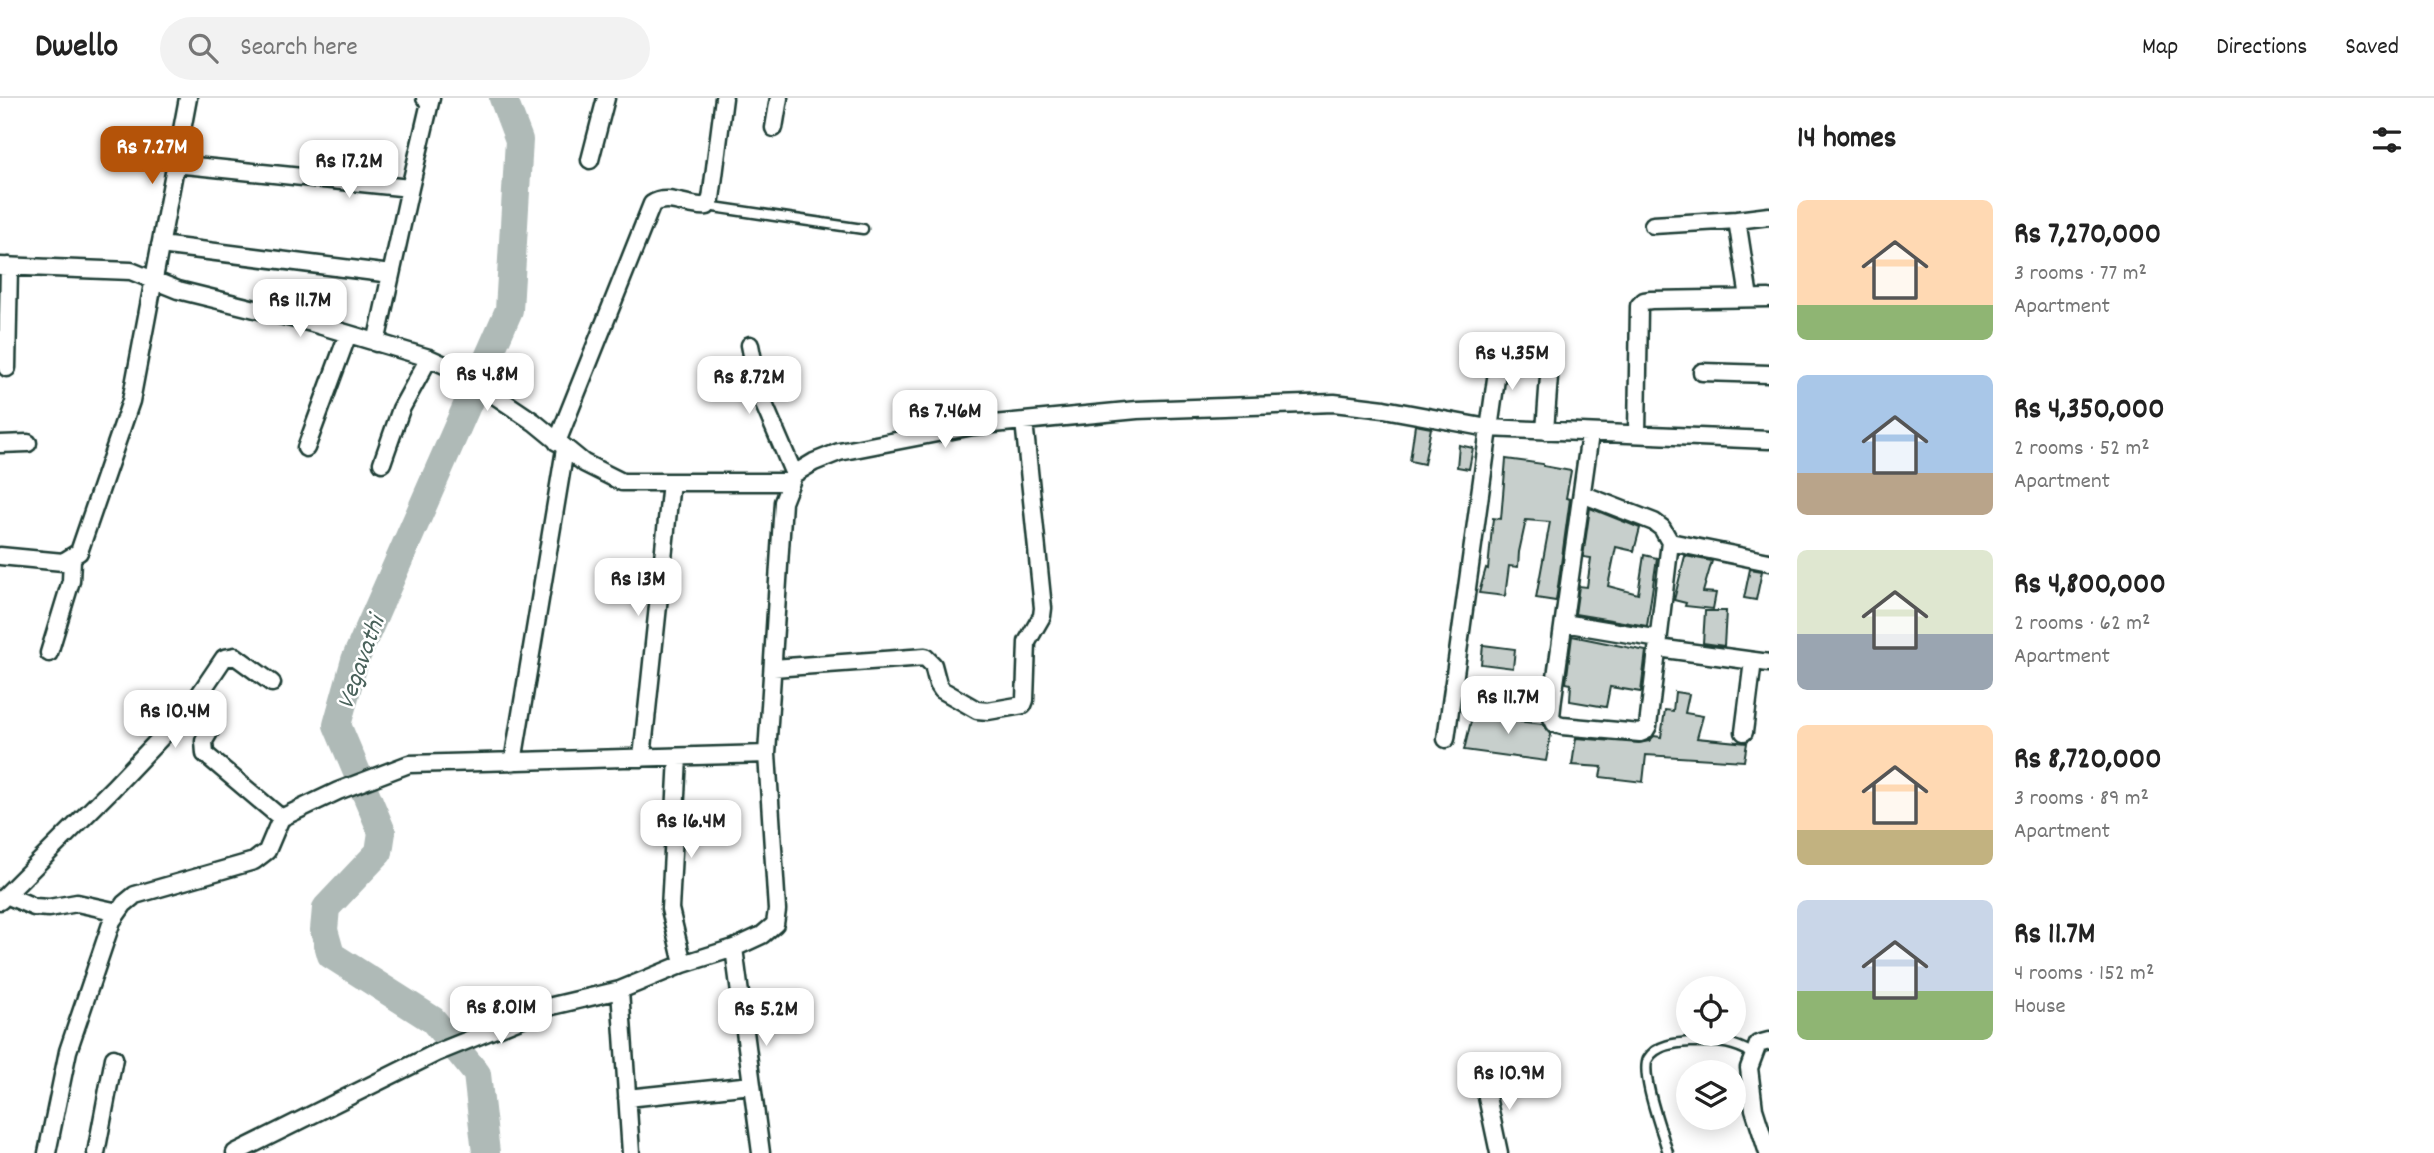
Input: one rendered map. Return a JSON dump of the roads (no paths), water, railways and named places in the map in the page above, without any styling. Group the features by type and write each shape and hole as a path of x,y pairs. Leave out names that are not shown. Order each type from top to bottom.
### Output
{"street":[{"path":"0,556 63,562 72,559 79,552 127,417 188,98"},
{"path":"376,343 431,98 425,98"},
{"path":"590,159 606,98"},
{"path":"513,762 561,445 652,204 665,199 698,207 706,206 711,199 724,98"},
{"path":"774,128 779,98"},
{"path":"175,164 410,188"},
{"path":"1653,225 1769,216"},
{"path":"1737,220 1749,298"},
{"path":"160,245 391,274"},
{"path":"7,368 4,266 131,271 178,290 429,358 460,373 534,422 584,463 622,482 791,478 814,462 839,452 973,426 1137,410 1334,403 1488,428 1769,440"},
{"path":"1637,434 1639,306 1644,301 1651,300 1769,298"},
{"path":"306,448 348,334"},
{"path":"235,1153 436,1053 552,1006 620,990 683,964 734,948 775,924 777,910 767,754 783,502 791,478 760,395 750,345"},
{"path":"1545,431 1550,349"},
{"path":"1446,739 1500,350"},
{"path":"382,463 401,409 429,358"},
{"path":"1702,372 1769,374"},
{"path":"773,667 925,657 933,665 942,690 977,710 988,711 1023,705 1027,642 1042,616 1024,421"},
{"path":"1582,494 1654,522 1662,528 1670,542 1648,726 1640,733 1562,726 1552,720 1553,698 1590,434"},
{"path":"0,444 28,443"},
{"path":"642,758 671,482"},
{"path":"1670,542 1769,562"},
{"path":"49,653 71,581 72,559"},
{"path":"1564,623 1761,662 1744,732"},
{"path":"118,912 77,902 49,908 34,907 3,898 193,704 224,658 235,656 272,683"},
{"path":"1453,686 1553,698"},
{"path":"193,704 212,716 215,722 204,741 205,754 281,818"},
{"path":"47,1153 68,1051 112,921 135,895 254,861 267,851 281,818 338,791 409,764 767,754"},
{"path":"678,757 670,909 683,964"},
{"path":"734,948 761,1153"},
{"path":"620,990 631,1153"},
{"path":"1768,1153 1752,1095 1749,1068 1758,1044 1769,1041"},
{"path":"96,1153 114,1058"},
{"path":"1483,1078 1499,1153"},
{"path":"627,1097 752,1085"}],"lane":[{"path":"706,206 863,229"},
{"path":"1668,1153 1647,1076 1647,1060 1653,1053 1664,1046 1680,1043 1726,1042 1737,1044 1754,1054"}],"waterway":[{"name":"Vegavathi","path":"486,1153 477,1074 433,1020 331,955 324,930 326,908 379,852 382,832 337,725 355,660 509,310 519,140 503,98"}]}
